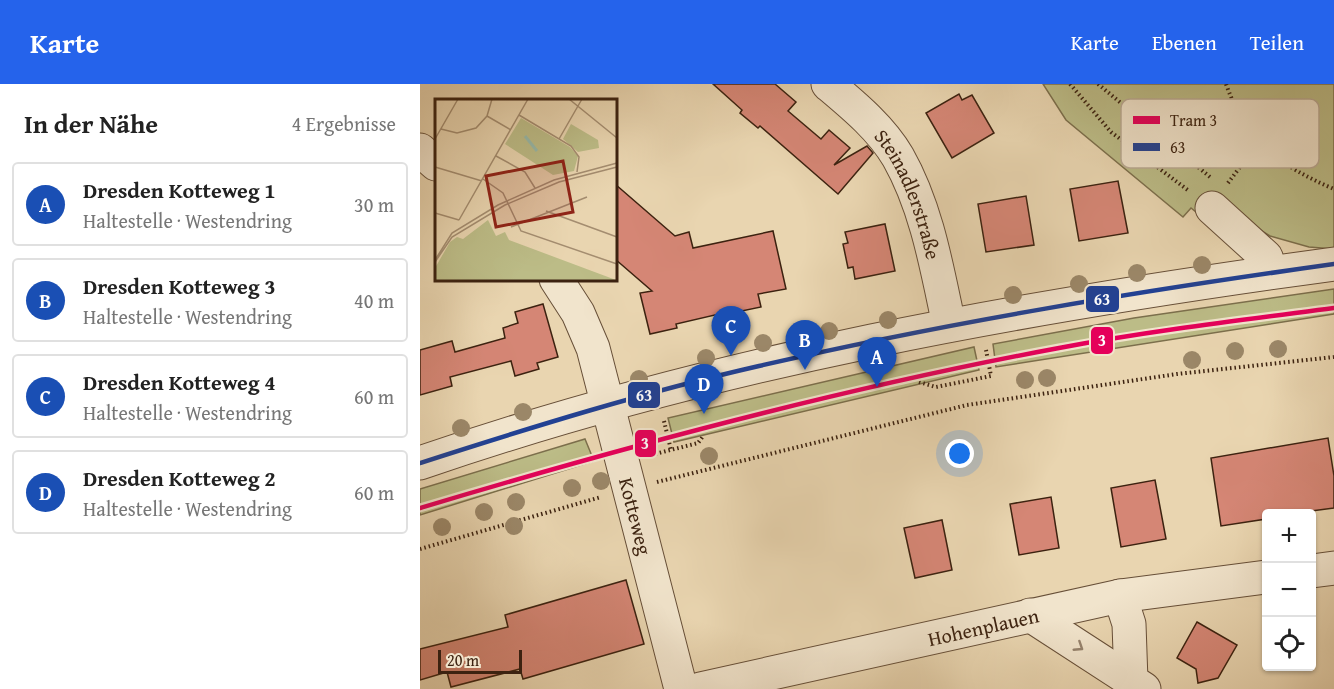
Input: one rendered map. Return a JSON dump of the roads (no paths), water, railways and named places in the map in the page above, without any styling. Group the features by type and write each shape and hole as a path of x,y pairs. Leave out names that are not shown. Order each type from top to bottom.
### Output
{"street":[{"name":"Steinadlerstraße","path":"828,84 875,127 897,156 912,186 922,216 950,325"},
{"path":"420,150 435,163"},
{"path":"1217,193 1266,257 1271,272"},
{"path":"420,463 487,440 609,405 753,368 950,325 1061,304 1334,264"},
{"name":"Kotteweg","path":"557,280 578,313 593,348 681,689"},
{"path":"1316,570 1334,568"},
{"name":"Hohenplauen","path":"700,689 1120,596 1262,578"},
{"path":"1120,596 1129,624 1137,685"},
{"path":"1030,615 1137,685"}],"tram line":[{"name":"3","path":"420,508 737,419 898,381 1093,342 1334,308"}],"place":[{"name":"Dresden Kotteweg 4","path":"731,356"},
{"name":"Dresden Kotteweg 3","path":"805,370"},
{"name":"Dresden Kotteweg 1","path":"877,387"},
{"name":"Dresden Kotteweg 2","path":"704,414"}]}
